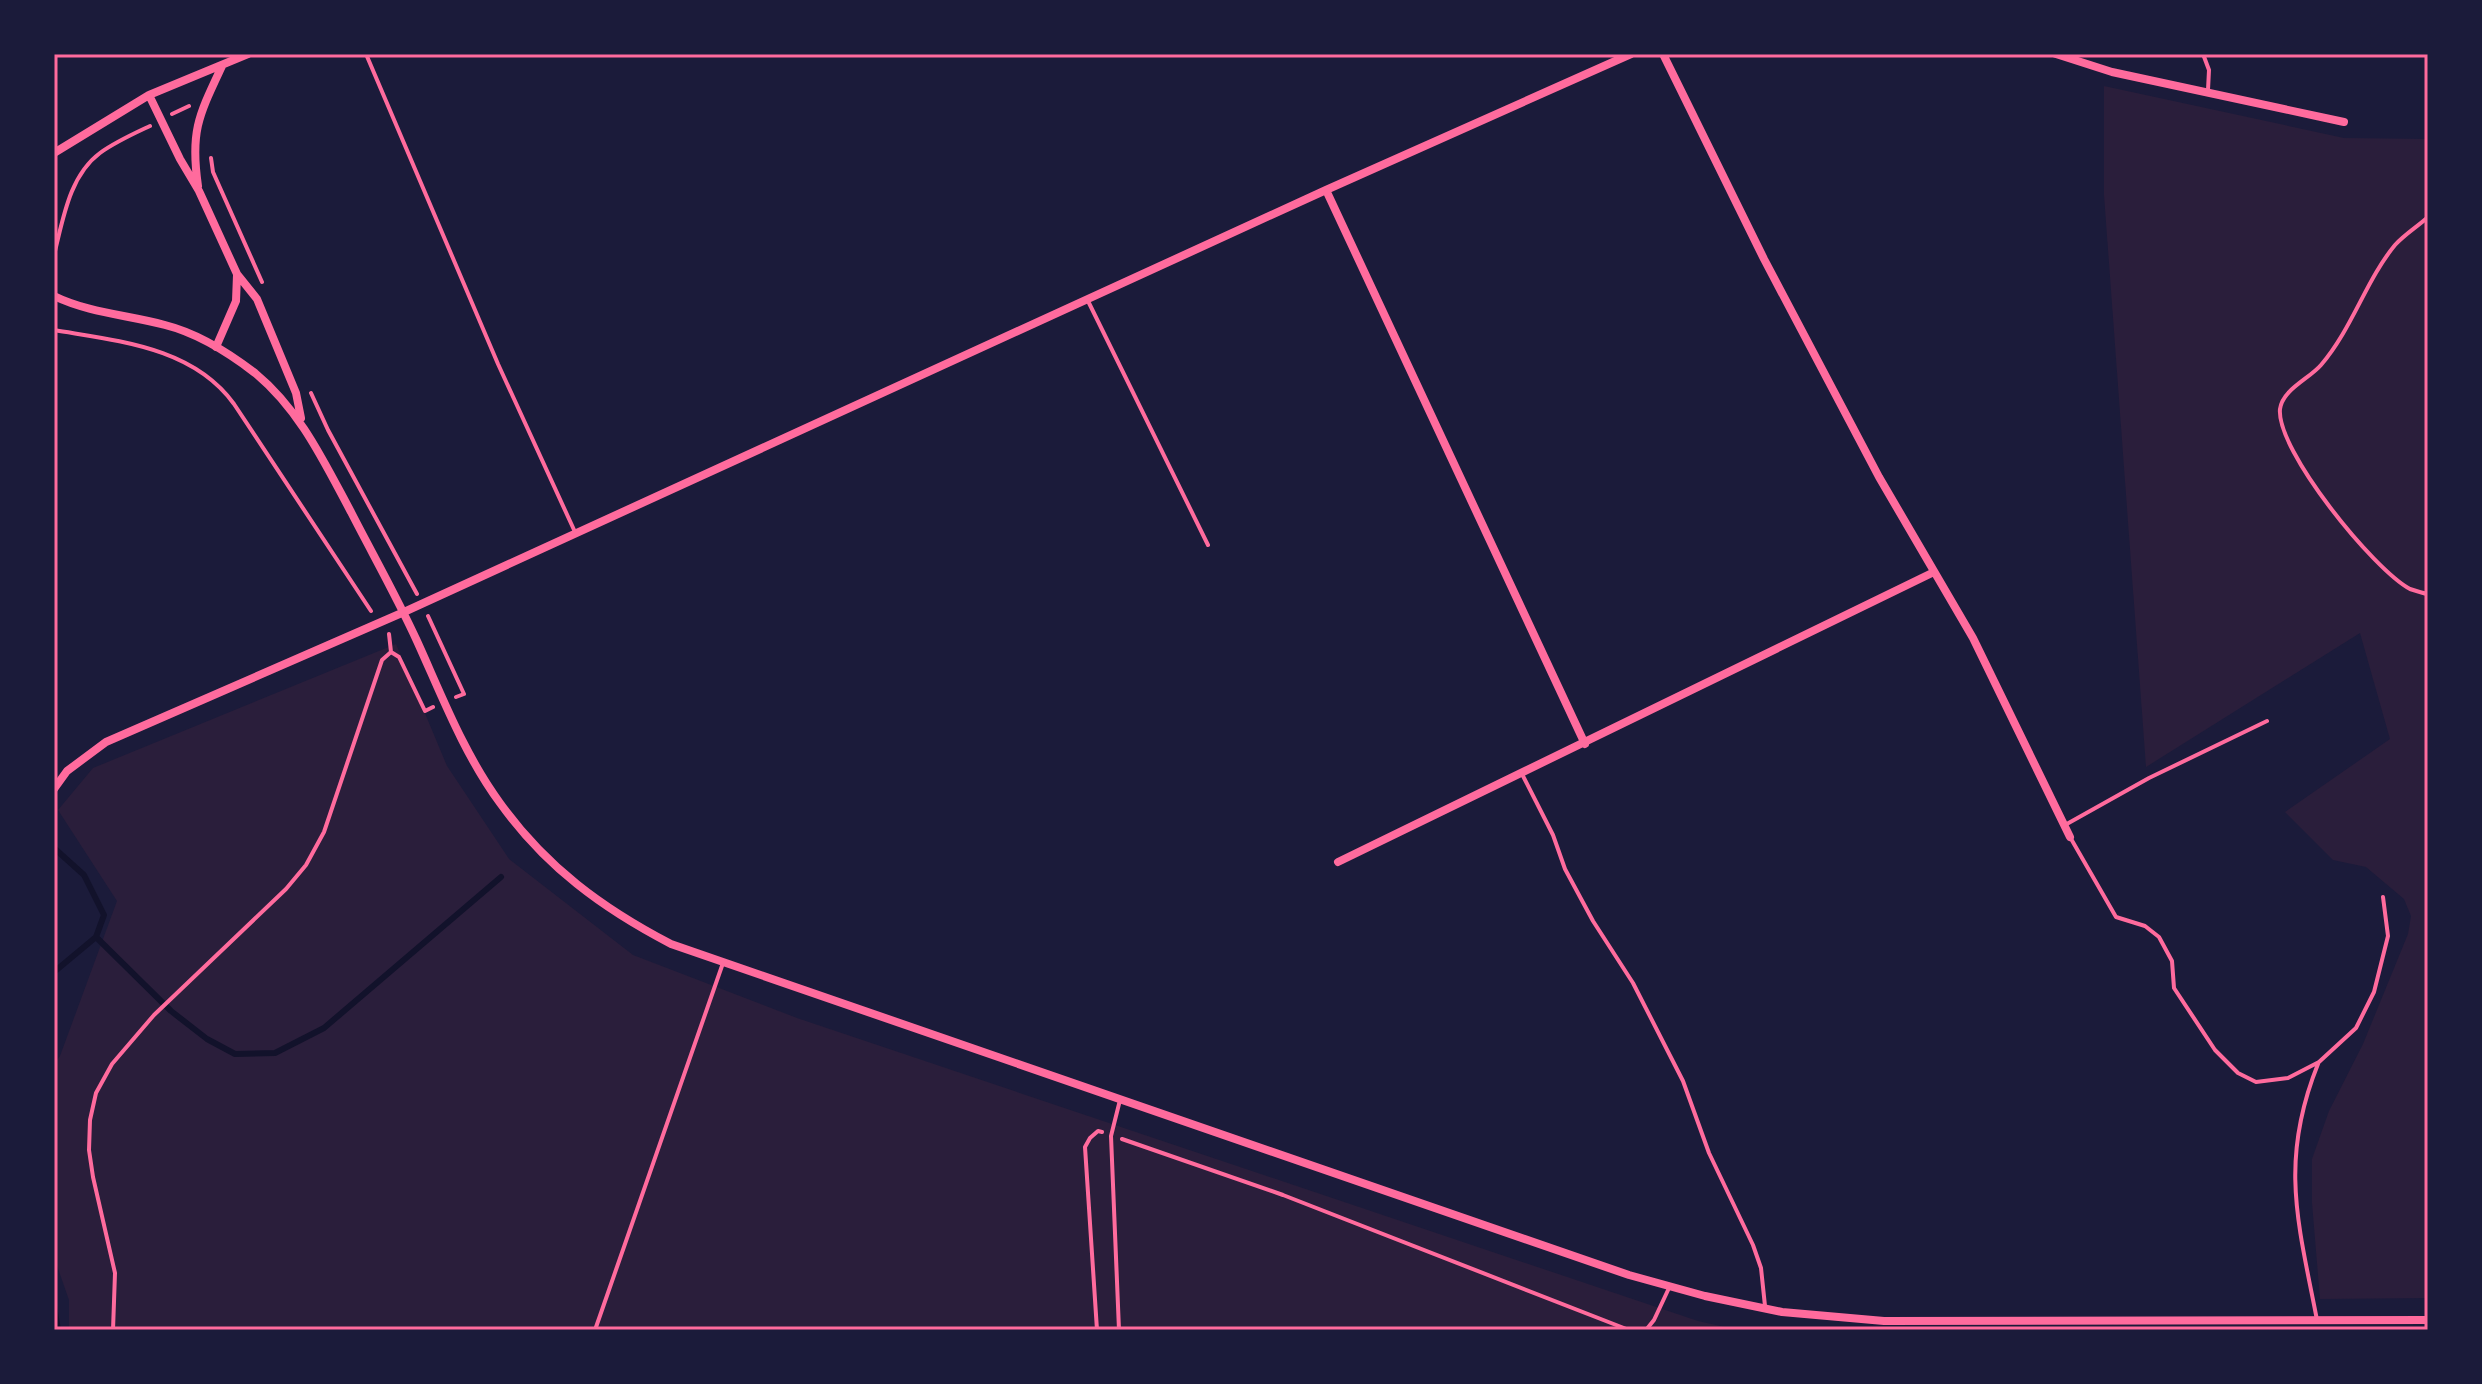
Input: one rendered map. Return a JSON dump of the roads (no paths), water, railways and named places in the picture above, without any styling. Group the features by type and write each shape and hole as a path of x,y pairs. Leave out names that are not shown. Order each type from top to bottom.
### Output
{"street":[{"path":"54,153 149,95 248,54"},
{"path":"54,788 67,771 106,742 404,612 1326,190 1631,54"},
{"path":"1663,54 1764,259 1879,477 1973,638 2070,837"},
{"path":"2056,54 2112,72 2344,122"},
{"path":"199,191 194,154 195,131 222,66"},
{"path":"149,95 199,191 237,274 257,299 296,393 302,423"},
{"path":"1326,190 1585,744"},
{"path":"216,347 236,301 237,274"},
{"path":"54,296 97,311 188,332 255,373 288,405 302,423 404,612 476,767 525,834 576,884 603,906 671,944 1629,1275 1765,1309 1884,1321 2428,1320"},
{"path":"1338,862 1934,572"}],"lane":[{"path":"366,54 498,364 576,533"},
{"path":"2203,54 2209,70 2208,93"},
{"path":"1087,299 1208,545"},
{"path":"2065,825 2149,778 2267,721"},
{"path":"1522,774 1553,835 1565,869 1593,921 1633,983 1683,1081 1709,1153 1753,1245 1761,1268 1765,1309"},
{"path":"2070,837 2116,917 2145,926 2159,937 2172,961 2174,988 2215,1050 2238,1073 2256,1082 2288,1078 2319,1062 2356,1028 2374,992 2388,936 2383,897"},
{"path":"595,1330 723,963"},
{"path":"2317,1320 2296,1211 2294,1155 2303,1101 2319,1062"},
{"path":"1119,1330 1111,1136 1120,1100"},
{"path":"1646,1330 1654,1320 1669,1286"}],"waterway":[{"path":"54,848 84,875 104,915 96,937 54,972"},
{"path":"96,937 171,1011 207,1039 235,1054 275,1053 324,1028 501,877"},
{"path":"54,1306 58,1330"}]}
